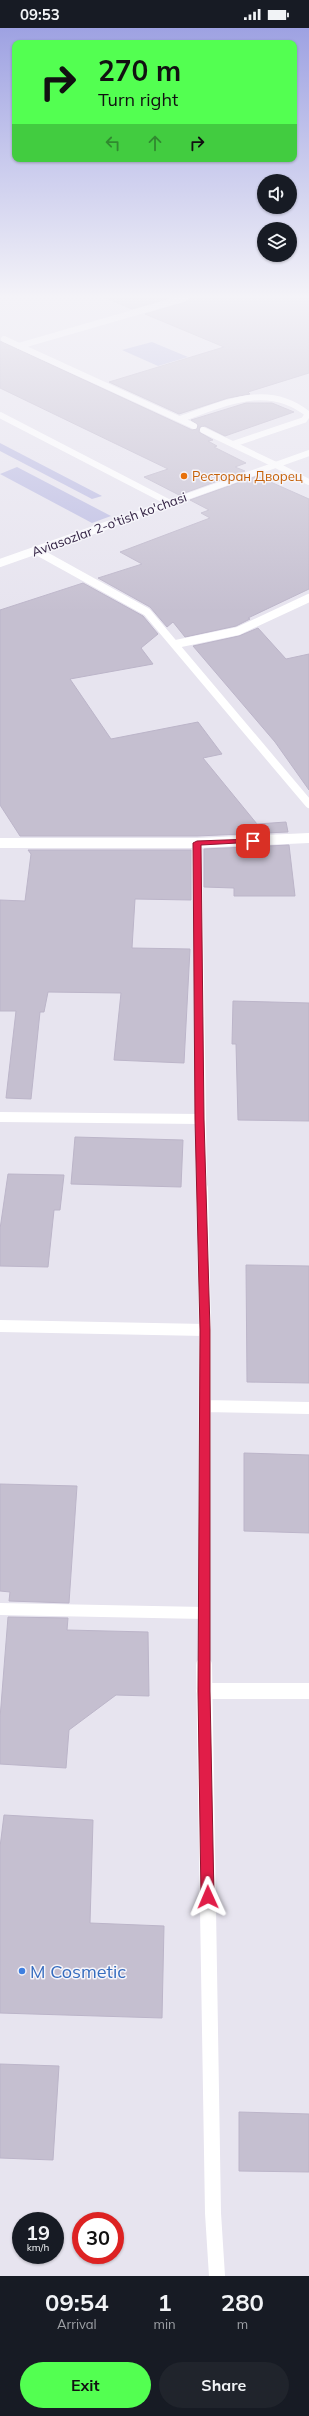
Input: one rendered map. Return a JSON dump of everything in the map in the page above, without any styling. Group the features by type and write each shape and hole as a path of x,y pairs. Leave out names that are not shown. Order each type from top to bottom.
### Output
{"street":[{"path":"145,403 194,426"},
{"path":"180,419 231,403"},
{"path":"233,444 304,420 308,414 303,408 291,403"},
{"path":"0,414 170,503"},
{"path":"203,430 309,482"},
{"name":"Aviasozlar 2-o'tish ko'chasi","path":"0,563 309,453"},
{"path":"35,550 147,612 176,644 309,804"},
{"path":"176,644 238,631 309,598"},
{"path":"0,843 197,843 309,838"},
{"path":"197,843 200,1119 205,1330 204,1691 213,2213 216,2276"},
{"path":"0,1117 200,1119"},
{"path":"0,1326 205,1330"},
{"path":"205,1406 309,1408"},
{"path":"0,1609 204,1613"},
{"path":"204,1691 309,1691"}],"shaded area":[{"path":"0,443 102,496 92,499 0,451"},
{"path":"17,467 111,516 92,523 0,474"}],"building":[{"path":"31,403 134,403 192,430 197,429 198,425 191,420 246,403 272,403 294,412 225,436 205,426 200,427 199,432 213,440 208,441 217,446 214,447 246,463 235,467 245,471 179,495 144,477 168,469"},
{"path":"155,403 213,403 179,414"},
{"path":"257,476 309,499 309,589 248,618 250,619 236,626 185,637 173,622 167,627 150,607 98,578 142,564 120,552 210,518 201,513 209,510 190,500"},
{"path":"83,583 143,616 158,634 141,648 153,664 70,679 111,739 198,722 222,754 203,758 257,824 286,822 288,832 197,836 20,836 0,805 0,610"},
{"path":"258,628 286,659 309,654 309,790 275,742 193,646 239,636"},
{"path":"289,845 295,896 234,896 234,888 204,887 204,849"},
{"path":"28,850 191,850 191,900 135,899 132,948 190,949 184,1063 114,1060 121,993 48,992 44,1012 40,1012 31,1099 6,1098 16,1011 0,1011 0,900 25,901 31,854"},
{"path":"233,1001 309,1003 309,1121 238,1120 236,1044 232,1044"},
{"path":"75,1137 183,1140 181,1187 71,1184"},
{"path":"8,1174 64,1175 60,1210 54,1210 48,1267 0,1266 0,1229"},
{"path":"246,1265 309,1266 309,1383 247,1382"},
{"path":"244,1453 309,1455 309,1533 244,1531"},
{"path":"0,1484 77,1486 69,1603 9,1601 10,1592 0,1591"},
{"path":"8,1617 68,1618 67,1630 148,1632 149,1696 116,1695 69,1730 66,1768 0,1764 0,1718"},
{"path":"4,1815 93,1820 90,1923 164,1926 162,2018 0,2013 0,1847"},
{"path":"0,2064 59,2066 53,2160 0,2158"},
{"path":"239,2112 309,2114 309,2172 239,2171"}],"place":[{"name":"Ресторан Дворец","path":"184,476"},
{"name":"M Cosmetic","path":"22,1971"}],"route":[{"path":"208,1897 204,1691 205,1330 200,1119 197,843 253,841"}]}
